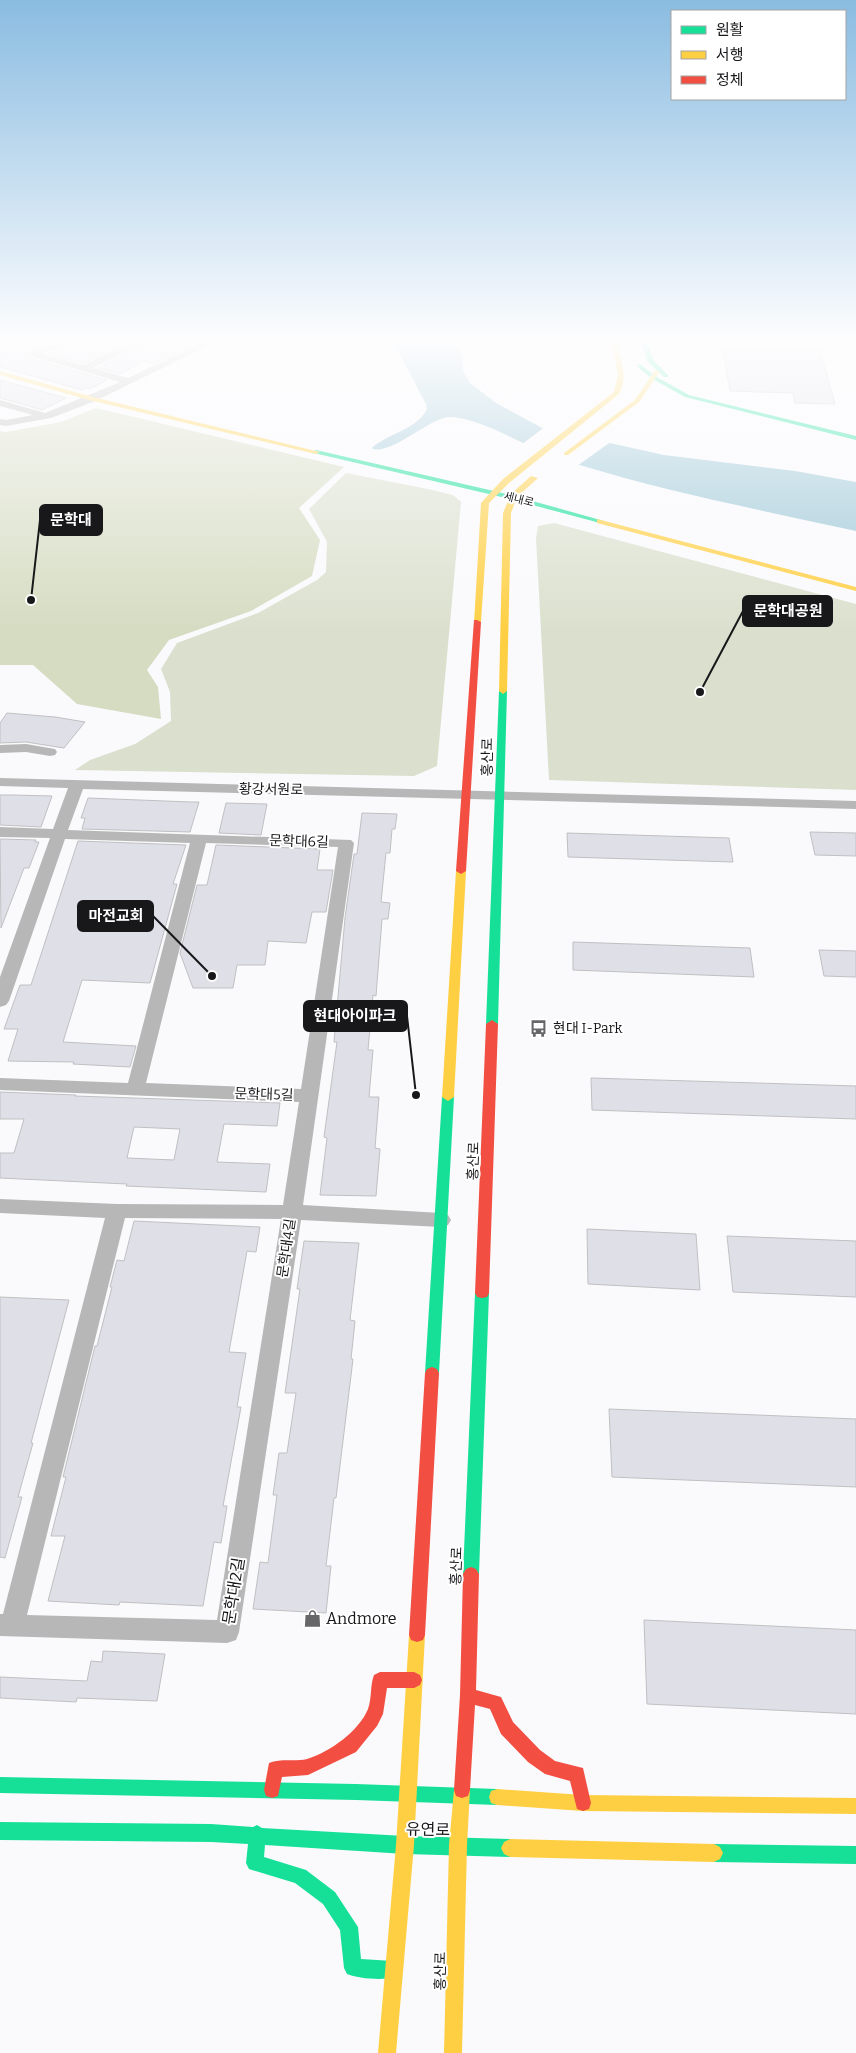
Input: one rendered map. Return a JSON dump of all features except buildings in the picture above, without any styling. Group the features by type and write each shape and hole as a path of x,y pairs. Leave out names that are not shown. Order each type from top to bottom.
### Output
{"street":[{"name":"세내로","path":"261,439 512,497 856,589"},
{"name":"홍산로","path":"387,2053 408,1793 465,794 485,503 506,481 559,439"},
{"path":"556,462 587,439"},
{"path":"512,497 540,473"},
{"name":"홍산로","path":"453,2053 458,1846 468,1695 469,1621 501,794 506,529 507,508 512,497"},
{"path":"532,516 569,512"},
{"path":"506,529 520,520"},
{"path":"0,749 26,748 50,752"},
{"name":"황강서원로","path":"0,782 856,805"},
{"path":"0,1001 77,784"},
{"name":"문학대6길","path":"0,832 346,843 330,954"},
{"path":"135,1090 199,838"},
{"name":"문학대5길","path":"0,1084 310,1096 330,954"},
{"path":"310,1096 292,1212 441,1220"},
{"name":"문학대4길","path":"0,1206 117,1211 292,1212 264,1397"},
{"name":"문학대2길","path":"117,1211 69,1399 6,1625 227,1632 264,1397"},
{"path":"272,1790 275,1769 308,1766 350,1746 371,1720 377,1708 380,1680 414,1680"},
{"path":"468,1695 495,1702 507,1728 534,1756 552,1768 577,1774 583,1803"},
{"path":"0,1785 408,1793 583,1803 856,1806"},
{"name":"유연로","path":"0,1831 257,1834 404,1845 640,1852 856,1855"},
{"path":"257,1834 255,1863 300,1876 329,1898 349,1927 352,1968 393,1970"}],"green space":[{"path":"0,439 225,439 344,467 299,508 320,540 312,576 251,611 169,640 147,670 158,687 161,719 77,704 33,665 0,665"},
{"path":"346,473 453,495 461,502 437,766 414,776 75,770 90,760 135,744 171,721 170,692 161,669 177,643 258,613 317,580 326,572 327,542 309,509"},
{"path":"554,523 856,604 856,790 549,780 536,538 538,526"}],"water":[{"path":"386,439 406,439 382,449 372,448"},
{"path":"514,439 591,439 664,455 795,471 856,482 856,531 650,485 583,466"}],"pier":[{"path":"529,439 601,439 612,441 577,466 537,453 521,445"}],"traffic: fast":[{"path":"316,452 511,497 600,521"},
{"path":"492,1024 503,691"},
{"path":"432,1373 448,1097"},
{"path":"471,1574 482,1293"},
{"path":"0,1785 356,1792 497,1797"},
{"path":"0,1831 211,1833 405,1845 510,1848"},
{"path":"257,1834 255,1863 300,1876 329,1898 349,1927 353,1968 393,1970"},
{"path":"714,1853 856,1855"}],"traffic: slow":[{"path":"260,439 316,452"},
{"path":"477,622 485,503 506,481 559,439"},
{"path":"566,454 586,439"},
{"path":"503,691 507,513 514,496 534,478"},
{"path":"600,521 856,589"},
{"path":"448,1097 461,871"},
{"path":"387,2053 405,1845 417,1635"},
{"path":"453,2053 458,1845 462,1790"},
{"path":"497,1797 583,1803 856,1806"},
{"path":"510,1848 714,1853"}],"traffic: jam":[{"path":"461,871 477,622"},
{"path":"482,1293 492,1024"},
{"path":"417,1635 432,1373"},
{"path":"462,1790 468,1695 471,1574"},
{"path":"272,1790 275,1769 308,1767 350,1746 371,1720 377,1708 380,1680 414,1680"},
{"path":"468,1695 495,1703 507,1728 534,1756 551,1768 577,1774 583,1803"}],"place":[{"name":"문학대","path":"31,600"},
{"name":"문학대공원","path":"700,692"},
{"name":"마전교회","path":"212,976"},
{"name":"현대 I-Park","path":"539,1028"},
{"name":"현대아이파크","path":"416,1095"},
{"name":"Andmore","path":"312,1618"}]}
